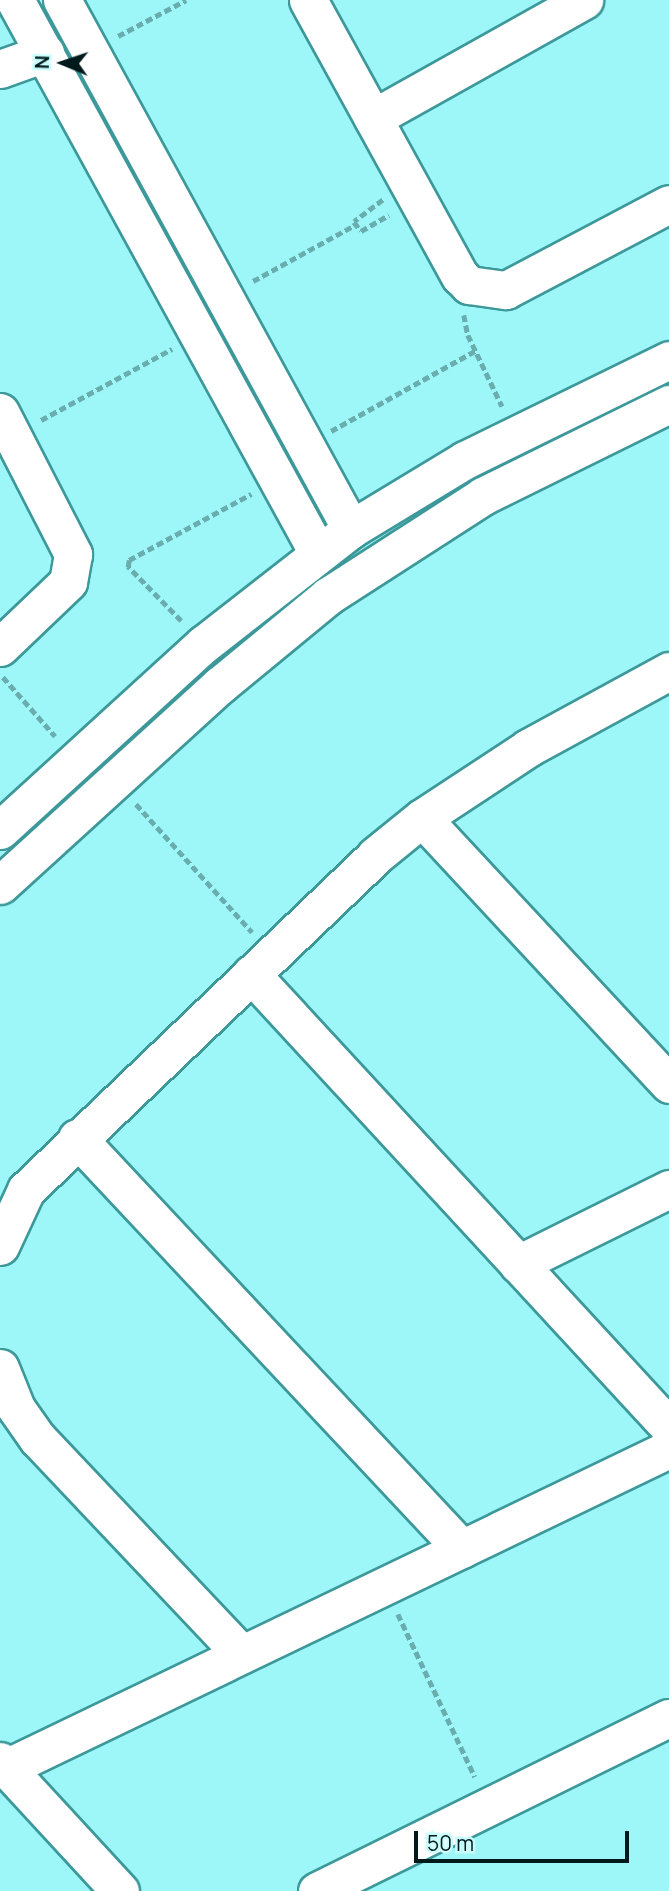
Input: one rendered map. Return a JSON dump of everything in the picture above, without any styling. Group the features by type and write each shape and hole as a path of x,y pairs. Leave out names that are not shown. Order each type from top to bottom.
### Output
{"street":[{"path":"15,0 318,553"},
{"path":"62,0 351,529"},
{"path":"308,0 413,192 469,285 506,290 669,204"},
{"path":"373,118 584,0"},
{"path":"0,69 45,53"},
{"path":"0,830 198,649 351,529 454,466 669,360"},
{"path":"0,885 220,685 328,596 419,533 669,404"},
{"path":"0,647 59,593 73,568 69,540 6,424"},
{"path":"198,649 220,685"},
{"path":"0,1246 26,1190 77,1138 375,856 422,818 528,748 669,671"},
{"path":"422,818 669,1084"},
{"path":"261,964 518,1264 669,1427"},
{"path":"77,1138 462,1549"},
{"path":"518,1264 669,1189"},
{"path":"0,1368 16,1408 38,1439 241,1654"},
{"path":"120,1891 3,1764 385,1586 669,1449"},
{"path":"317,1891 669,1718"}],"path":[{"path":"90,52 186,0"},
{"path":"355,225 363,230 413,192"},
{"path":"355,225 356,216 413,192"},
{"path":"225,297 355,225"},
{"path":"469,285 464,319 475,351 516,436"},
{"path":"6,424 198,335"},
{"path":"306,445 475,351"},
{"path":"198,649 128,567 129,560 278,480"},
{"path":"0,674 77,760"},
{"path":"114,780 261,964"},
{"path":"385,1586 489,1807"}]}
